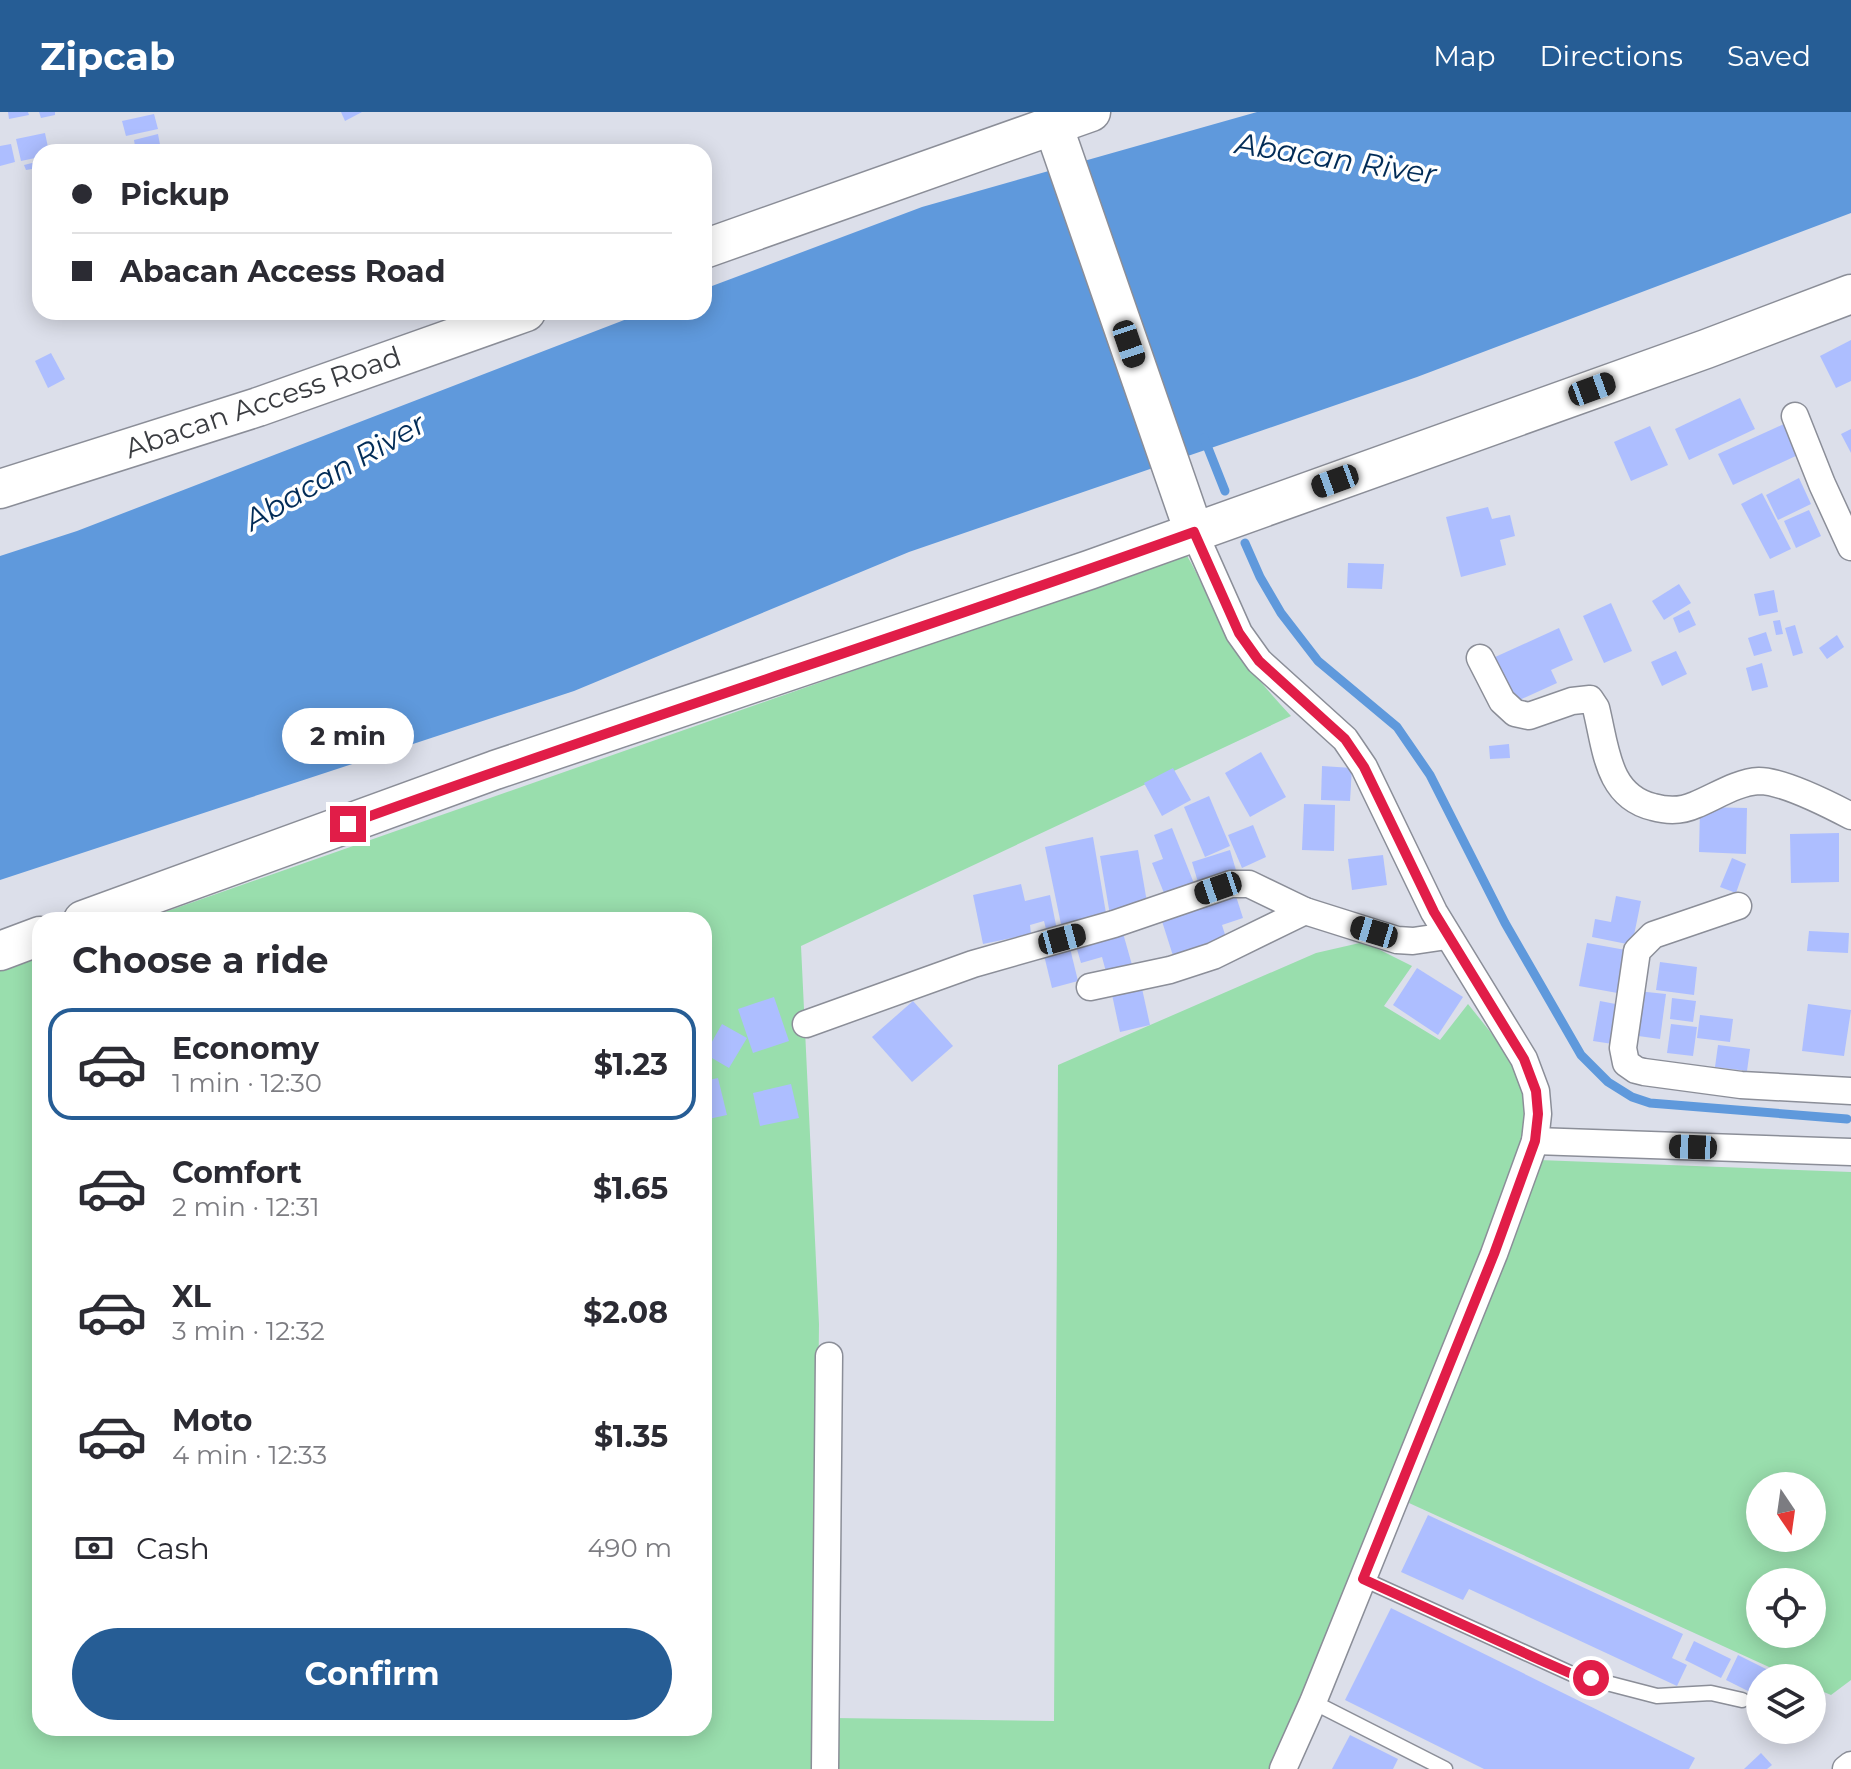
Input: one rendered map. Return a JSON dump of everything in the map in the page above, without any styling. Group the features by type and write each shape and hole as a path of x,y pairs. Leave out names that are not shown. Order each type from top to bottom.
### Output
{"street":[{"path":"712,246 1056,135 1091,112"},
{"path":"1056,135 1191,523 1239,633 1259,661 1345,739 1364,767 1447,936 1531,1073 1538,1114 1535,1141 1483,1281 1283,1769"},
{"path":"105,912 495,770 972,610 1191,523 1706,349 1851,294"},
{"name":"Abacan Access Road","path":"0,489 258,407 503,320"},
{"path":"1795,416 1851,547"},
{"path":"1480,658 1502,701 1515,713 1529,716 1572,701 1590,699 1596,708 1616,782 1627,797 1640,804 1668,810 1684,808 1744,784 1768,782 1851,816"},
{"path":"806,1024 973,964 1114,924 1231,884 1249,884 1305,911 1397,940 1447,936"},
{"path":"1738,906 1653,935 1637,951 1623,1048 1626,1063 1644,1072 1741,1085 1851,1091"},
{"path":"1090,987 1170,970 1213,956 1305,911"},
{"path":"0,951 32,939"},
{"path":"1535,1141 1851,1152"},
{"path":"825,1769 829,1356"},
{"path":"1846,1769 1851,1765"}],"lane":[{"path":"1363,1579 1572,1674 1657,1696 1711,1693 1742,1700"},
{"path":"1313,1702 1445,1769"}],"green space":[{"path":"1186,554 1232,643 1291,716 801,946 819,1324 814,1769 0,1769 0,971 32,960 32,1736 712,1736 712,912 165,912"},
{"path":"1364,942 1412,966 1384,1006 1440,1040 1468,1004 1516,1064 1526,1086 1525,1143 1271,1769 835,1769 834,1718 1054,1721 1058,1065 1316,953"},
{"path":"1539,1160 1851,1172 1851,1680 1831,1695 1826,1693 1826,1664 1762,1664 1409,1503"}],"water":[{"name":"Abacan River","path":"1257,112 1851,112 1851,213 1417,377 909,552 574,691 0,880 0,556 77,531 624,320 712,320 712,286 922,207"}],"building":[{"path":"8,112 28,112 29,115 9,119"},
{"path":"39,112 55,112 55,115 41,118"},
{"path":"341,112 362,112 345,121"},
{"path":"154,114 158,129 126,136 122,121"},
{"path":"45,133 47,144 32,144 32,159 21,161 16,139"},
{"path":"158,134 160,144 135,144 134,140"},
{"path":"11,144 15,162 0,166 0,146"},
{"path":"1851,340 1851,381 1836,388 1820,356"},
{"path":"51,353 65,379 48,388 35,361"},
{"path":"1740,398 1755,429 1689,460 1675,429"},
{"path":"1786,423 1800,454 1733,485 1718,454"},
{"path":"1650,426 1668,465 1631,481 1614,442"},
{"path":"1851,429 1851,453 1841,434"},
{"path":"1799,478 1811,504 1778,520 1766,495"},
{"path":"1762,493 1791,549 1770,559 1741,504"},
{"path":"1488,507 1492,519 1510,515 1515,536 1500,540 1506,565 1461,577 1446,517"},
{"path":"1809,510 1821,536 1796,548 1784,521"},
{"path":"1348,563 1384,564 1382,589 1347,588"},
{"path":"1679,584 1691,603 1664,620 1652,601"},
{"path":"1774,590 1778,612 1759,616 1754,594"},
{"path":"1611,603 1632,651 1604,663 1583,616"},
{"path":"1689,610 1696,625 1679,633 1673,618"},
{"path":"1780,620 1783,634 1776,635 1773,621"},
{"path":"1795,625 1803,653 1793,656 1785,628"},
{"path":"1559,628 1573,660 1551,670 1557,683 1513,703 1493,658"},
{"path":"1766,632 1772,651 1754,656 1748,638"},
{"path":"1837,635 1844,647 1827,659 1819,648"},
{"path":"1676,651 1687,674 1662,686 1651,662"},
{"path":"1762,663 1768,687 1752,691 1746,668"},
{"path":"1509,744 1510,758 1490,759 1489,746"},
{"path":"1261,752 1286,797 1250,817 1225,773"},
{"path":"1322,766 1352,768 1350,801 1321,800"},
{"path":"1173,768 1191,800 1162,816 1144,783"},
{"path":"1209,796 1230,846 1205,857 1184,807"},
{"path":"1304,804 1335,805 1334,851 1302,850"},
{"path":"1700,807 1747,808 1746,854 1699,852"},
{"path":"1253,825 1266,857 1242,868 1228,835"},
{"path":"1172,828 1197,891 1168,903 1152,863 1163,859 1154,835"},
{"path":"1839,833 1839,882 1791,883 1790,834"},
{"path":"1093,837 1107,919 1062,929 1045,847"},
{"path":"1138,850 1148,908 1110,915 1100,856"},
{"path":"1230,850 1238,877 1200,889 1192,862"},
{"path":"1383,855 1387,885 1352,890 1348,859"},
{"path":"1732,858 1746,864 1736,893 1720,887"},
{"path":"1021,884 1025,901 1050,895 1057,930 1047,933 1044,921 1030,925 1031,934 983,944 973,895"},
{"path":"1234,890 1243,918 1222,925 1228,944 1175,962 1160,915"},
{"path":"1616,896 1641,901 1632,945 1592,937 1595,919 1611,922"},
{"path":"1121,926 1134,972 1108,979 1102,957 1081,963 1074,939"},
{"path":"1809,931 1849,933 1848,953 1807,951"},
{"path":"1068,940 1078,981 1052,988 1042,947"},
{"path":"1587,943 1631,951 1623,994 1579,986"},
{"path":"1660,962 1697,967 1694,995 1656,990"},
{"path":"1417,968 1463,997 1438,1035 1393,1005"},
{"path":"1141,984 1150,1025 1120,1032 1111,990"},
{"path":"1637,991 1666,994 1660,1039 1631,1035"},
{"path":"774,997 789,1041 753,1053 738,1009"},
{"path":"1672,998 1696,1001 1693,1022 1670,1019"},
{"path":"913,1001 953,1046 912,1082 872,1037"},
{"path":"1600,1001 1626,1006 1619,1045 1593,1041"},
{"path":"1808,1004 1851,1010 1844,1056 1802,1051"},
{"path":"1700,1015 1733,1019 1730,1042 1697,1038"},
{"path":"722,1024 747,1038 729,1068 712,1058 712,1042"},
{"path":"1671,1024 1697,1027 1693,1056 1667,1053"},
{"path":"1718,1045 1750,1049 1747,1071 1715,1067"},
{"path":"718,1078 727,1115 712,1118 712,1079"},
{"path":"791,1084 799,1118 760,1126 753,1093"},
{"path":"1428,1515 1683,1634 1672,1658 1687,1665 1677,1686 1469,1589 1463,1600 1401,1572"},
{"path":"1391,1608 1695,1758 1689,1769 1484,1769 1345,1700"},
{"path":"1694,1641 1731,1659 1721,1678 1685,1660"},
{"path":"1738,1655 1756,1664 1746,1664 1746,1690 1726,1680"},
{"path":"1350,1735 1398,1759 1393,1769 1332,1769"},
{"path":"1761,1753 1772,1765 1767,1769 1744,1769"}],"waterway":[{"path":"1204,438 1225,491"},
{"path":"1245,543 1281,613 1318,661 1397,727 1430,775 1505,923 1581,1055 1608,1082 1632,1097 1650,1103 1847,1119"}],"route":[{"path":"348,824 495,770 1194,532 1239,633 1259,661 1345,739 1364,767 1434,912 1524,1059 1536,1091 1538,1114 1535,1141 1494,1254 1363,1579 1572,1674 1591,1678"}]}
